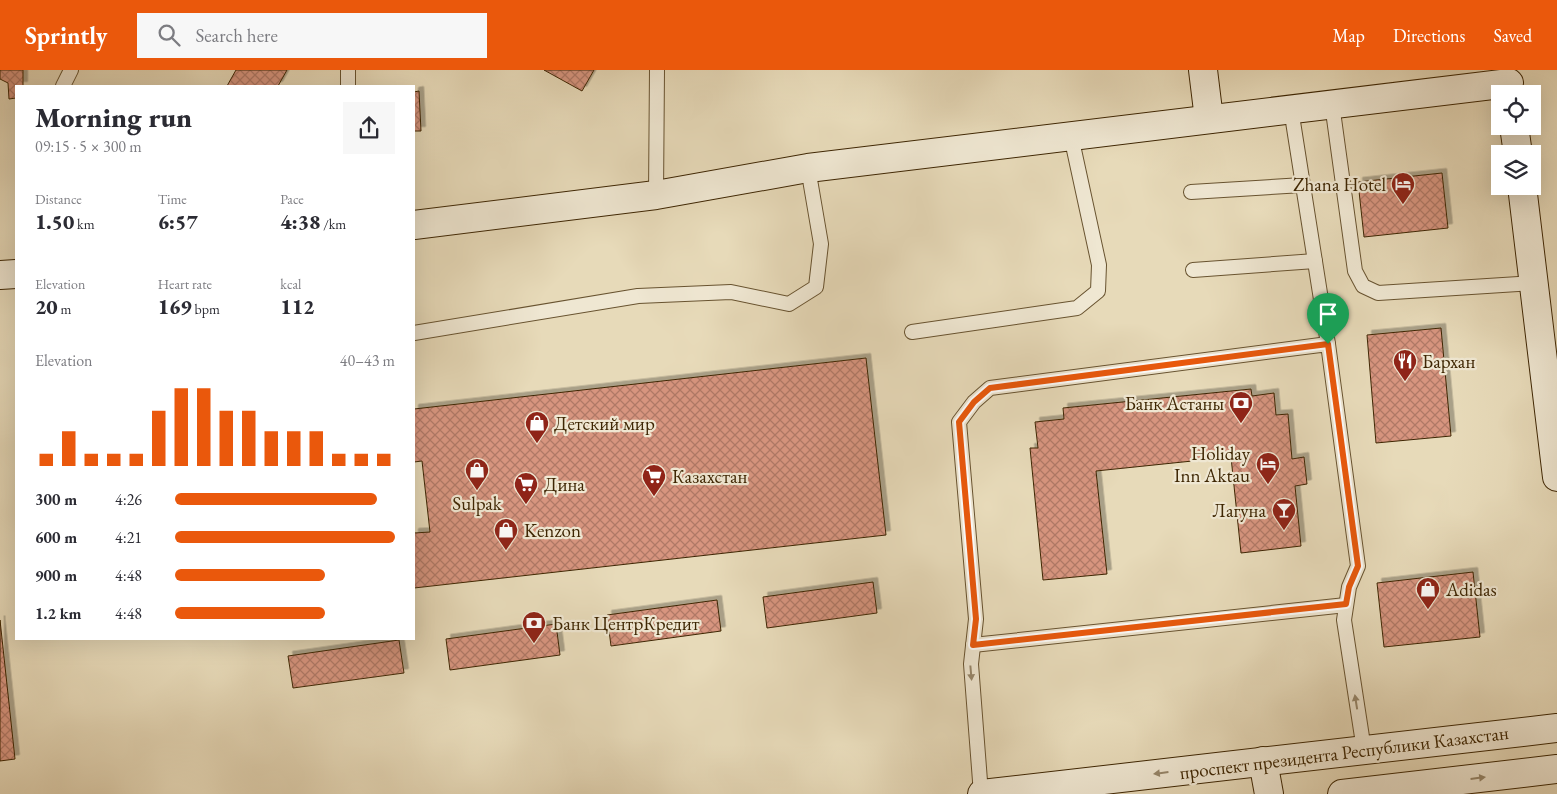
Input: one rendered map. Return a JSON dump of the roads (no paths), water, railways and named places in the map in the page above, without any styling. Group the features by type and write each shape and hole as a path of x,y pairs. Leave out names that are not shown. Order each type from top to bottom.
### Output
{"street":[{"path":"1203,70 1209,119"},
{"path":"415,225 656,195 808,168 1509,82"},
{"path":"1523,195 1557,477"},
{"path":"0,275 15,274"},
{"name":"проспект президента Республики Казахстан","path":"982,794 1557,728"},
{"path":"1263,762 1269,794"},
{"path":"1342,794 1557,768"}],"lane":[{"path":"64,85 71,70"},
{"path":"348,70 348,85"},
{"path":"656,195 657,70"},
{"path":"1332,104 1355,271 1363,286 1378,293 1533,283"},
{"path":"1291,109 1328,344 1358,566 1349,587 1344,620 1364,750"},
{"path":"912,332 1077,308 1098,291 1099,265 1071,136"},
{"path":"415,333 638,296 731,292 790,304 816,287 821,244 808,168"},
{"path":"1191,192 1303,185"},
{"path":"1193,270 1314,261"},
{"path":"982,794 971,664 976,619 959,422 974,402 990,388 1328,344"},
{"path":"973,645 1346,604"}],"place":[{"name":"Zhana Hotel","path":"1403,205"},
{"name":"Бархан","path":"1405,382"},
{"name":"Банк Астаны","path":"1241,424"},
{"name":"Детский мир","path":"537,444"},
{"name":"Holiday Inn Aktau","path":"1268,485"},
{"name":"Sulpak","path":"477,491"},
{"name":"Казахстан","path":"654,497"},
{"name":"Дина","path":"526,505"},
{"name":"Лагуна","path":"1284,531"},
{"name":"Kenzon","path":"506,551"},
{"name":"Adidas","path":"1428,610"},
{"name":"Банк ЦентрКредит","path":"534,644"}]}
